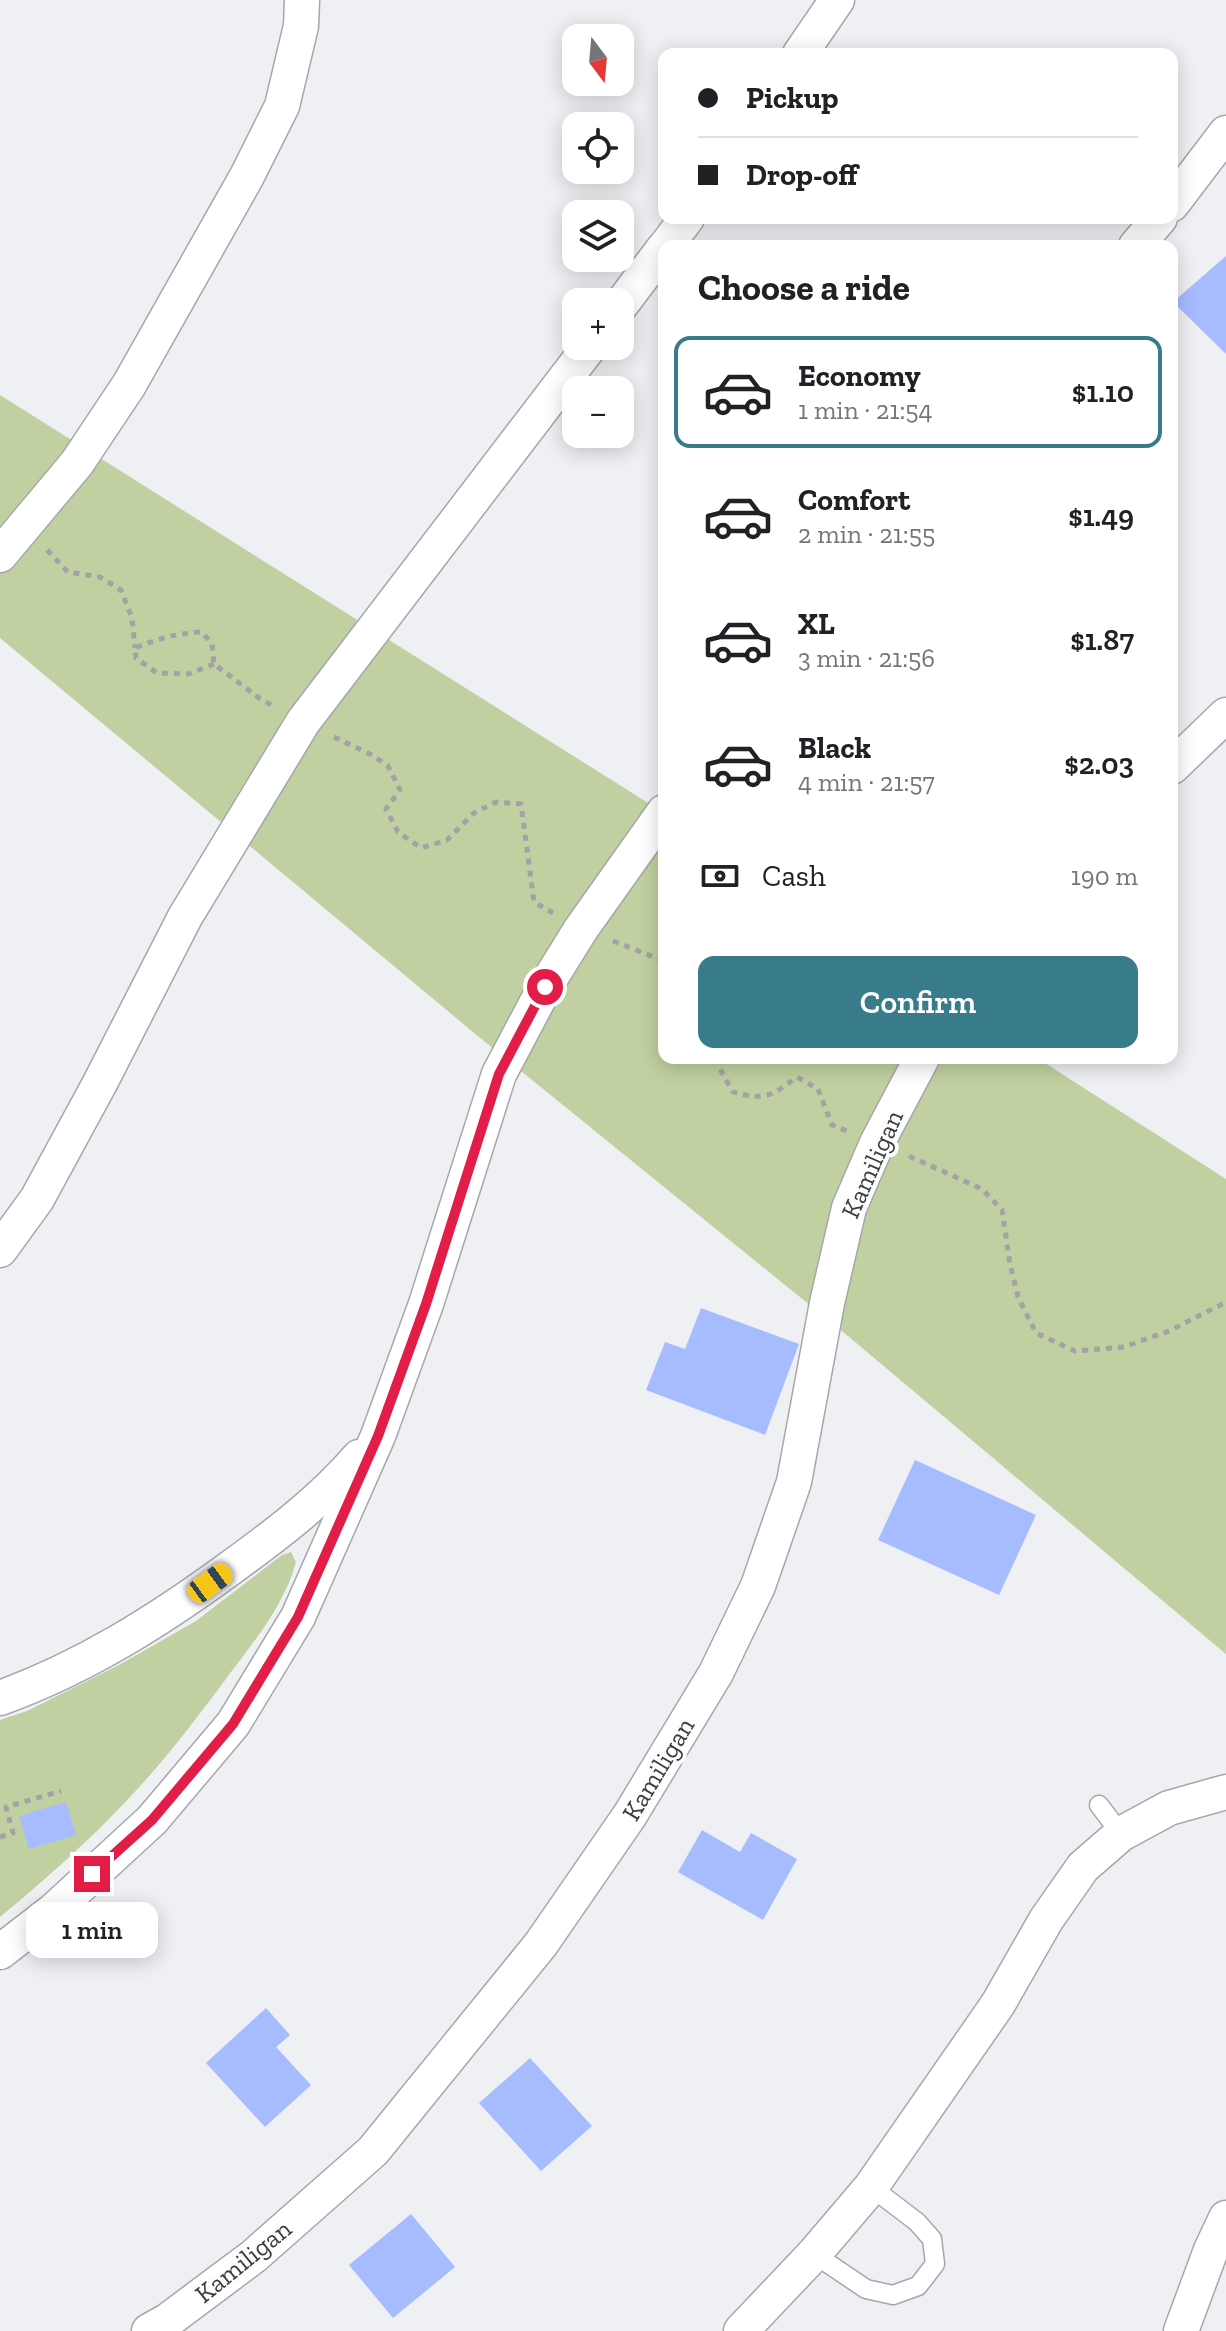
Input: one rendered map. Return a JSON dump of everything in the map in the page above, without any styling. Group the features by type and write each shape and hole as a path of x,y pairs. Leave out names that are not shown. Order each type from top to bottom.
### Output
{"street":[{"path":"0,555 77,463 129,385 247,176 282,106 301,26 302,0"},
{"path":"804,48 837,0"},
{"path":"1178,196 1226,133"},
{"path":"670,240 682,224"},
{"path":"1141,240 1155,224"},
{"path":"634,288 658,256"},
{"path":"0,1250 37,1199 185,917 303,722 579,360"},
{"path":"1178,761 1226,715"},
{"path":"0,1952 53,1911 152,1820 233,1724 298,1617 378,1436 426,1304 499,1074 545,987 581,929 658,820"},
{"name":"Kamiligan","path":"149,2331 254,2256 373,2151 541,1944 630,1815 716,1673 758,1586 794,1482 827,1303 849,1208 877,1143 919,1064"},
{"path":"0,1698 115,1646 189,1598 272,1538 334,1487 378,1436"},
{"path":"741,2331 814,2254 871,2187 998,2004 1046,1920 1083,1867 1121,1834 1169,1808 1226,1792"},
{"path":"1181,2331 1226,2218"}],"lane":[{"path":"1099,1805 1121,1834"},
{"path":"814,2254 866,2289 893,2295 918,2286 935,2264 932,2239 917,2222 871,2187"}],"path":[{"path":"33,518 43,546 68,572 100,577 121,590 132,618 136,658 157,673 188,674 214,664"},
{"path":"135,648 181,633 202,632 212,644 214,664 259,698 388,766 400,790 386,809 398,832 421,848 447,840 474,813 496,802 521,804 534,902 581,929 658,959"},
{"path":"721,1064 720,1069 733,1092 754,1098 772,1094 797,1077 818,1089 832,1125 931,1164 982,1189 1002,1210 1018,1297 1036,1333 1075,1351 1124,1347 1169,1331 1226,1302"},
{"path":"0,1837 13,1833 6,1807 61,1791"}],"green space":[{"path":"0,395 658,809 658,1064 1046,1064 1226,1179 1226,1654 848,1336 479,1037 0,638"},
{"path":"291,1552 296,1562 285,1592 269,1620 183,1736 100,1828 0,1917 0,1720 27,1711 119,1665 196,1621 282,1555"}],"building":[{"path":"1226,256 1226,354 1178,307 1178,298"},
{"path":"701,1308 799,1344 765,1435 646,1390 665,1342 685,1349"},
{"path":"915,1460 1036,1515 999,1595 878,1540"},
{"path":"66,1802 76,1835 29,1849 19,1816"},
{"path":"702,1830 740,1852 751,1833 797,1859 763,1920 678,1872"},
{"path":"266,2008 290,2035 276,2047 311,2085 265,2127 206,2063"},
{"path":"530,2058 592,2126 541,2171 479,2103"},
{"path":"411,2214 455,2267 393,2318 349,2265"}],"route":[{"path":"92,1874 152,1820 233,1724 298,1617 378,1436 426,1304 499,1074 545,987"}]}
